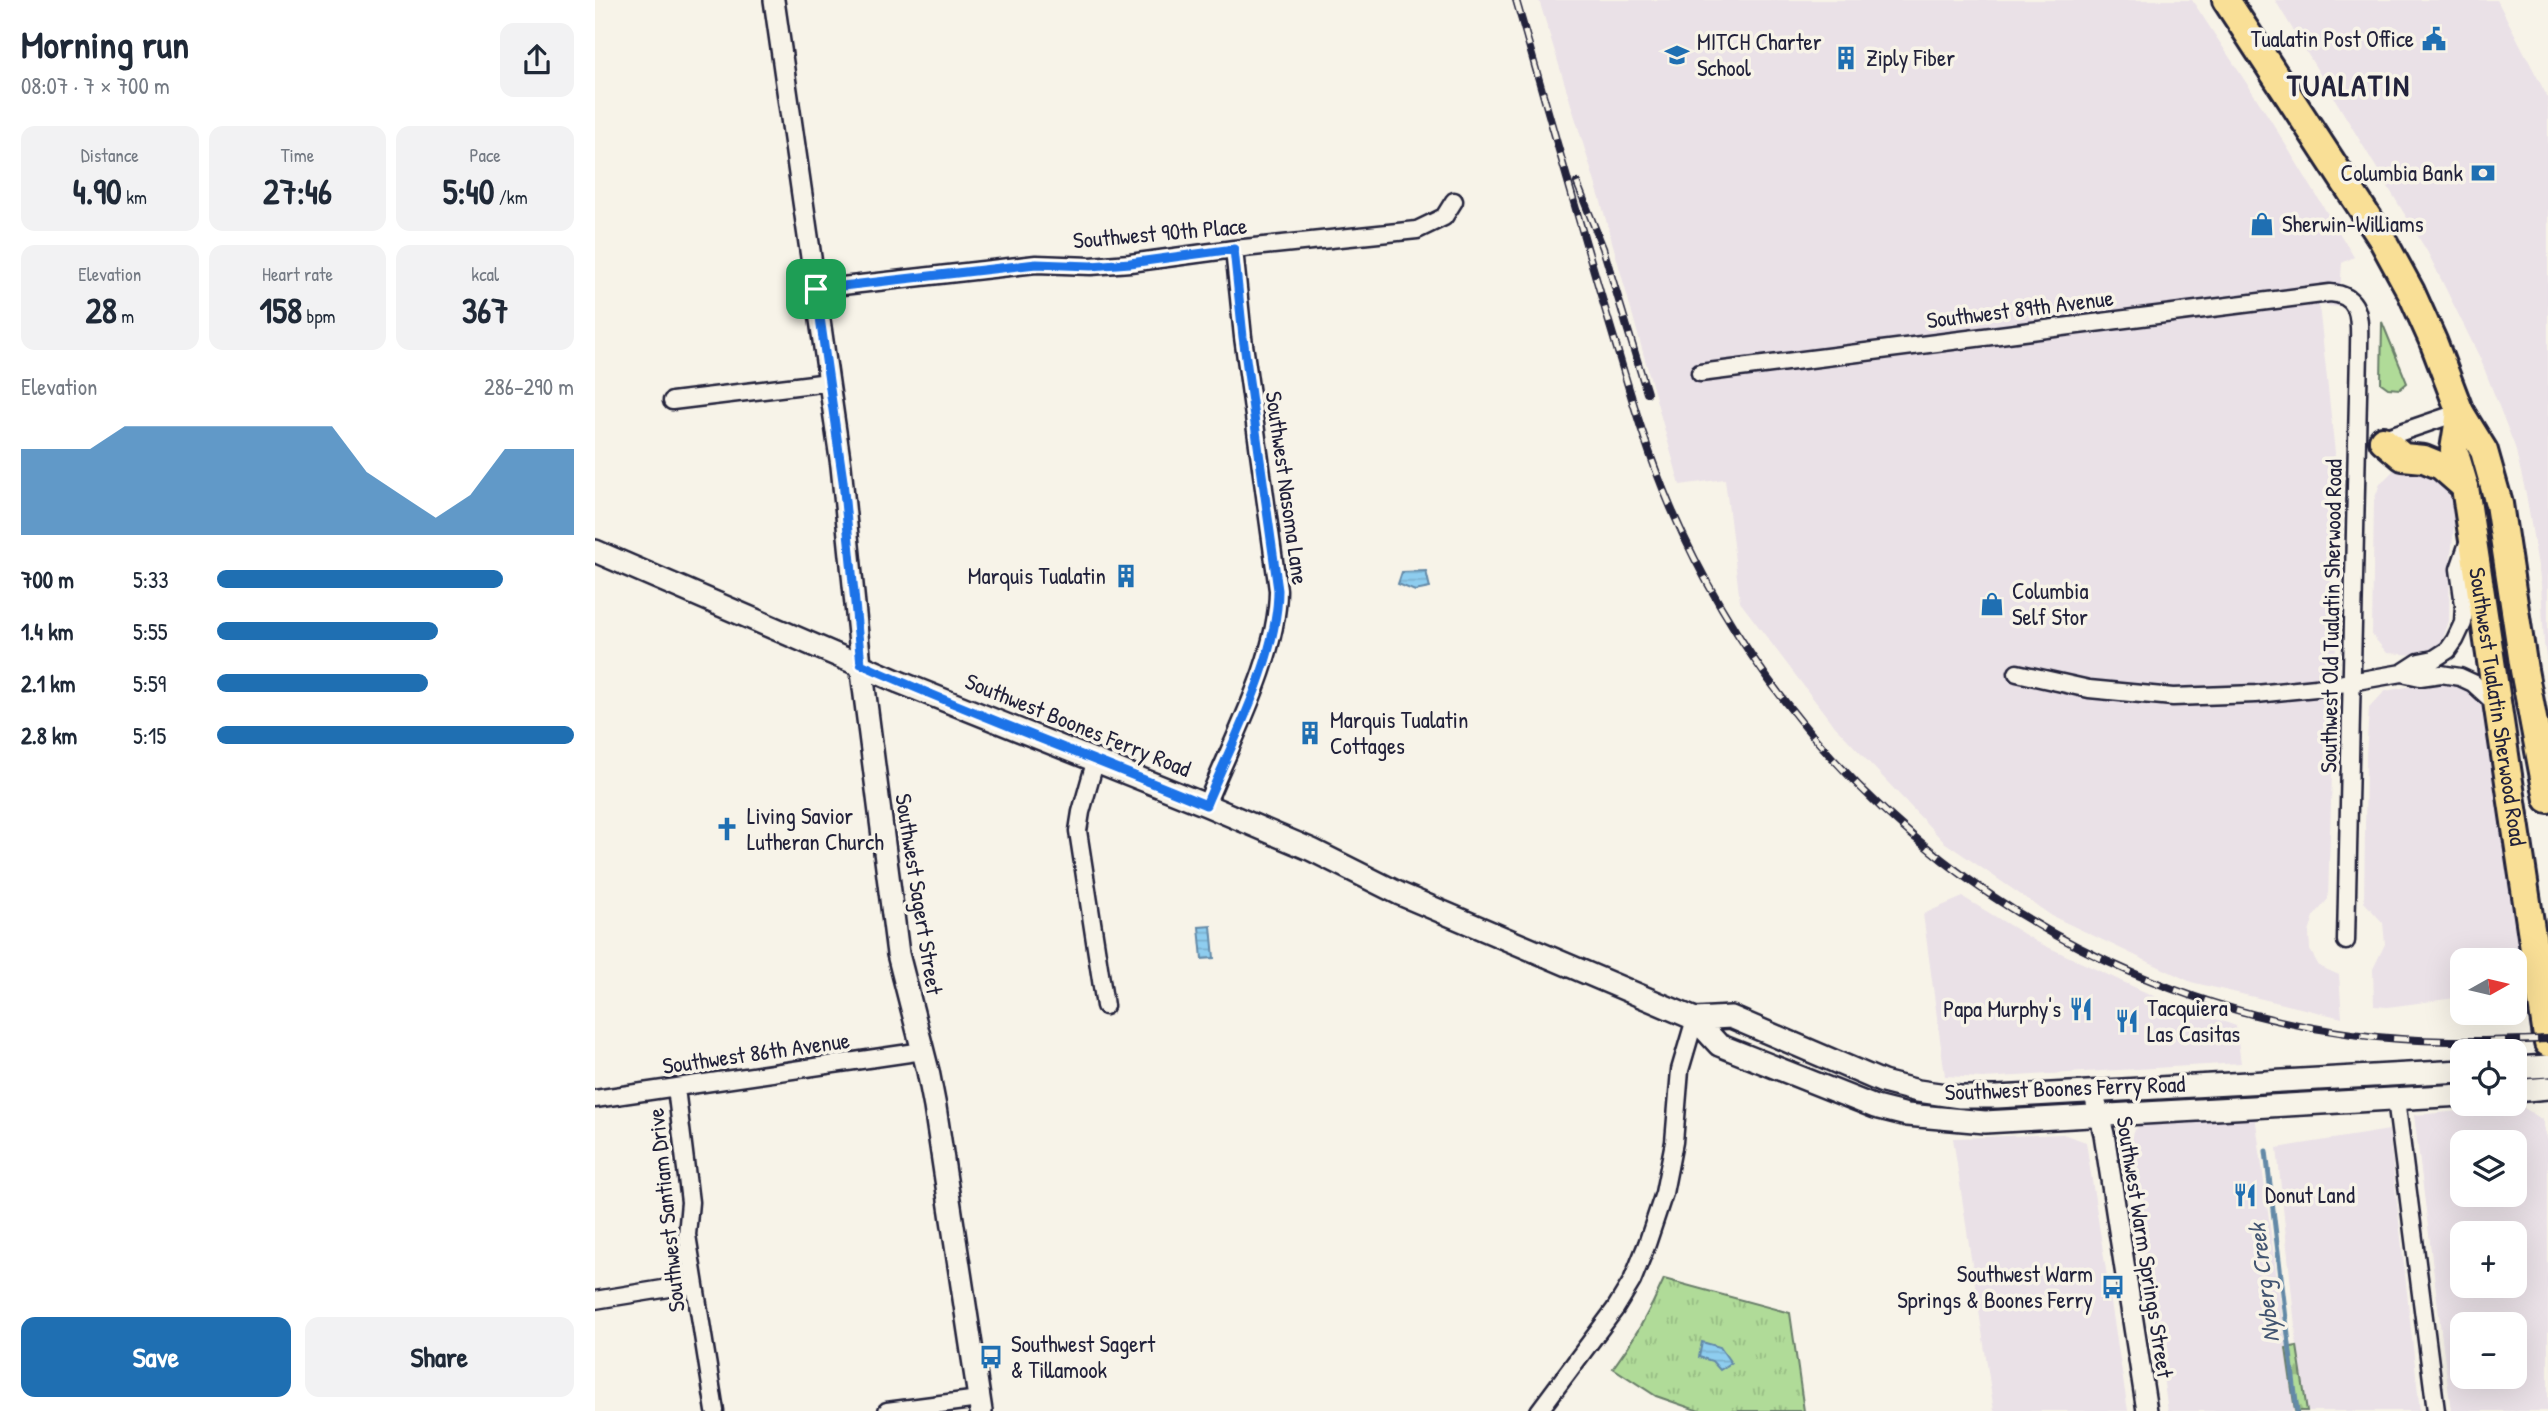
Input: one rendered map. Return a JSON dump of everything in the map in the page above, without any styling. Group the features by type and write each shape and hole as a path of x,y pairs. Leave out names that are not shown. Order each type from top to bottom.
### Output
{"highway":[{"name":"Southwest Tualatin Sherwood Road","path":"2226,0 2382,239 2429,331 2460,412 2484,451 2499,504 2524,670 2548,799"},
{"name":"Southwest Tualatin Sherwood Road","path":"2460,412 2454,450 2465,487 2548,1043"},
{"path":"2370,440 2403,457 2424,459 2441,466 2465,487"}],"main road":[{"name":"Southwest Boones Ferry Road","path":"595,551 992,720 1096,759 1312,850 1400,894 1695,1019 1719,1045 1831,1091 1891,1112 1985,1122 2450,1096"},
{"name":"Southwest Sagert Street","path":"861,664 896,943 935,1107 980,1405"},
{"name":"Southwest Boones Ferry Road","path":"1695,1019 1731,1017 1883,1082 1918,1091 1960,1097 2450,1072"},
{"path":"2527,1067 2548,1066"},
{"path":"2527,1090 2548,1088"}],"street":[{"name":"Southwest Sagert Street","path":"774,0 851,549 861,664"},
{"name":"Southwest 90th Place","path":"816,289 1036,264 1091,266 1130,263 1417,230 1444,217 1454,201"},
{"name":"Southwest Nasoma Lane","path":"1206,805 1247,710 1275,627 1278,609 1278,590 1243,337 1234,249"},
{"name":"Southwest 89th Avenue","path":"1700,373 2330,293 2346,297"},
{"name":"Southwest Old Tualatin Sherwood Road","path":"2346,297 2357,310 2359,319 2370,440 2352,681 2346,941"},
{"path":"672,401 829,382"},
{"path":"2370,440 2460,412"},
{"path":"2402,673 2419,662 2434,659 2448,650 2455,640 2463,623 2465,605 2459,569 2472,533"},
{"path":"2017,673 2089,689 2173,697 2316,688 2402,673 2420,677 2441,674 2460,677 2473,683 2496,704"},
{"path":"1096,759 1078,831 1105,1006"},
{"path":"1539,1411 1632,1282 1664,1193 1674,1142 1680,1070 1695,1019"},
{"name":"Southwest 86th Avenue","path":"595,1099 923,1051"},
{"name":"Southwest Santiam Drive","path":"676,1088 688,1169 690,1202 687,1235 715,1411"},
{"name":"Southwest Warm Springs Street","path":"2093,1091 2147,1411"},
{"path":"2396,1099 2436,1411"},
{"path":"595,1300 694,1283"},
{"path":"887,1411 980,1405"}],"shaded area":[{"path":"1539,0 2192,0 2270,119 2354,257 2342,263 2339,307 2319,305 2335,453 2327,537 2336,644 2328,899 2314,916 2309,933 2310,950 2319,966 2339,975 2342,1018 2191,982 2052,916 1944,842 1831,722 1740,602 1725,479 1680,485 1601,202"},
{"path":"2275,0 2497,0 2548,98 2548,669 2541,584 2526,494 2515,447 2480,358 2428,253"},
{"path":"2397,467 2437,475 2449,490 2456,510 2450,565 2449,621 2440,647 2416,655 2387,653 2372,635 2374,500 2380,484"},
{"path":"2450,679 2472,690 2489,717 2522,948 2450,948 2450,999 2388,1007 2374,1006 2373,969 2385,944 2383,923 2364,902 2369,708 2385,691"},
{"path":"1963,897 2037,942 2160,999 2236,1026 2241,1063 1983,1078 1945,1076 1923,914"},
{"path":"2527,1110 2543,1120 2548,1147 2548,1411 2451,1411 2414,1115 2450,1112 2450,1116 2527,1116"},
{"path":"2255,1115 2295,1411 2168,1411 2129,1145 2133,1132 2142,1123"},
{"path":"2389,1130 2420,1411 2307,1411 2297,1346 2277,1148"},
{"path":"2063,1134 2086,1142 2128,1411 1994,1411 1953,1138"}],"green space":[{"path":"2382,322 2407,383 2400,389 2388,388 2381,383"},
{"path":"1664,1279 1790,1313 1804,1411 1699,1411 1656,1396 1613,1368 1641,1325"},
{"path":"2297,1346 2307,1411 2295,1411 2286,1348"}],"water":[{"path":"1426,571 1430,588 1415,591 1398,584 1402,572"},
{"path":"1211,926 1214,958 1202,959 1199,927"},
{"path":"1702,1342 1720,1347 1731,1363 1720,1370 1712,1361 1699,1357"}],"waterway":[{"name":"Nyberg Creek","path":"2266,1151 2297,1411"}],"railway":[{"path":"1516,0 1630,393 1671,508 1722,609 1785,702 1859,786 1943,860 2035,923 2135,974 2241,1011 2352,1034 2450,1041 2548,1039"},
{"path":"1577,183 1603,248 1647,393"}],"place":[{"name":"Tualatin Post Office","path":"2434,39"},
{"name":"MITCH Charter School","path":"1677,55"},
{"name":"Ziply Fiber","path":"1846,58"},
{"name":"Columbia Bank","path":"2483,173"},
{"name":"Sherwin-Williams","path":"2262,224"},
{"name":"Marquis Tualatin","path":"1126,576"},
{"name":"Columbia Self Stor","path":"1992,604"},
{"name":"Marquis Tualatin Cottages","path":"1310,733"},
{"name":"Living Savior Lutheran Church","path":"727,829"},
{"name":"Papa Murphy's","path":"2081,1009"},
{"name":"Tacquiera Las Casitas","path":"2127,1021"},
{"name":"Donut Land","path":"2245,1195"},
{"name":"Southwest Warm Springs & Boones Ferry","path":"2113,1287"},
{"name":"Southwest Sagert & Tillamook","path":"991,1357"}],"district":[{"name":"TUALATIN","path":"2349,86"}],"route":[{"path":"1234,249 1243,337 1278,590 1278,609 1275,627 1247,710 1206,805 899,682 861,664 843,481 816,289 1036,264 1091,266 1130,263 1234,249"}]}
